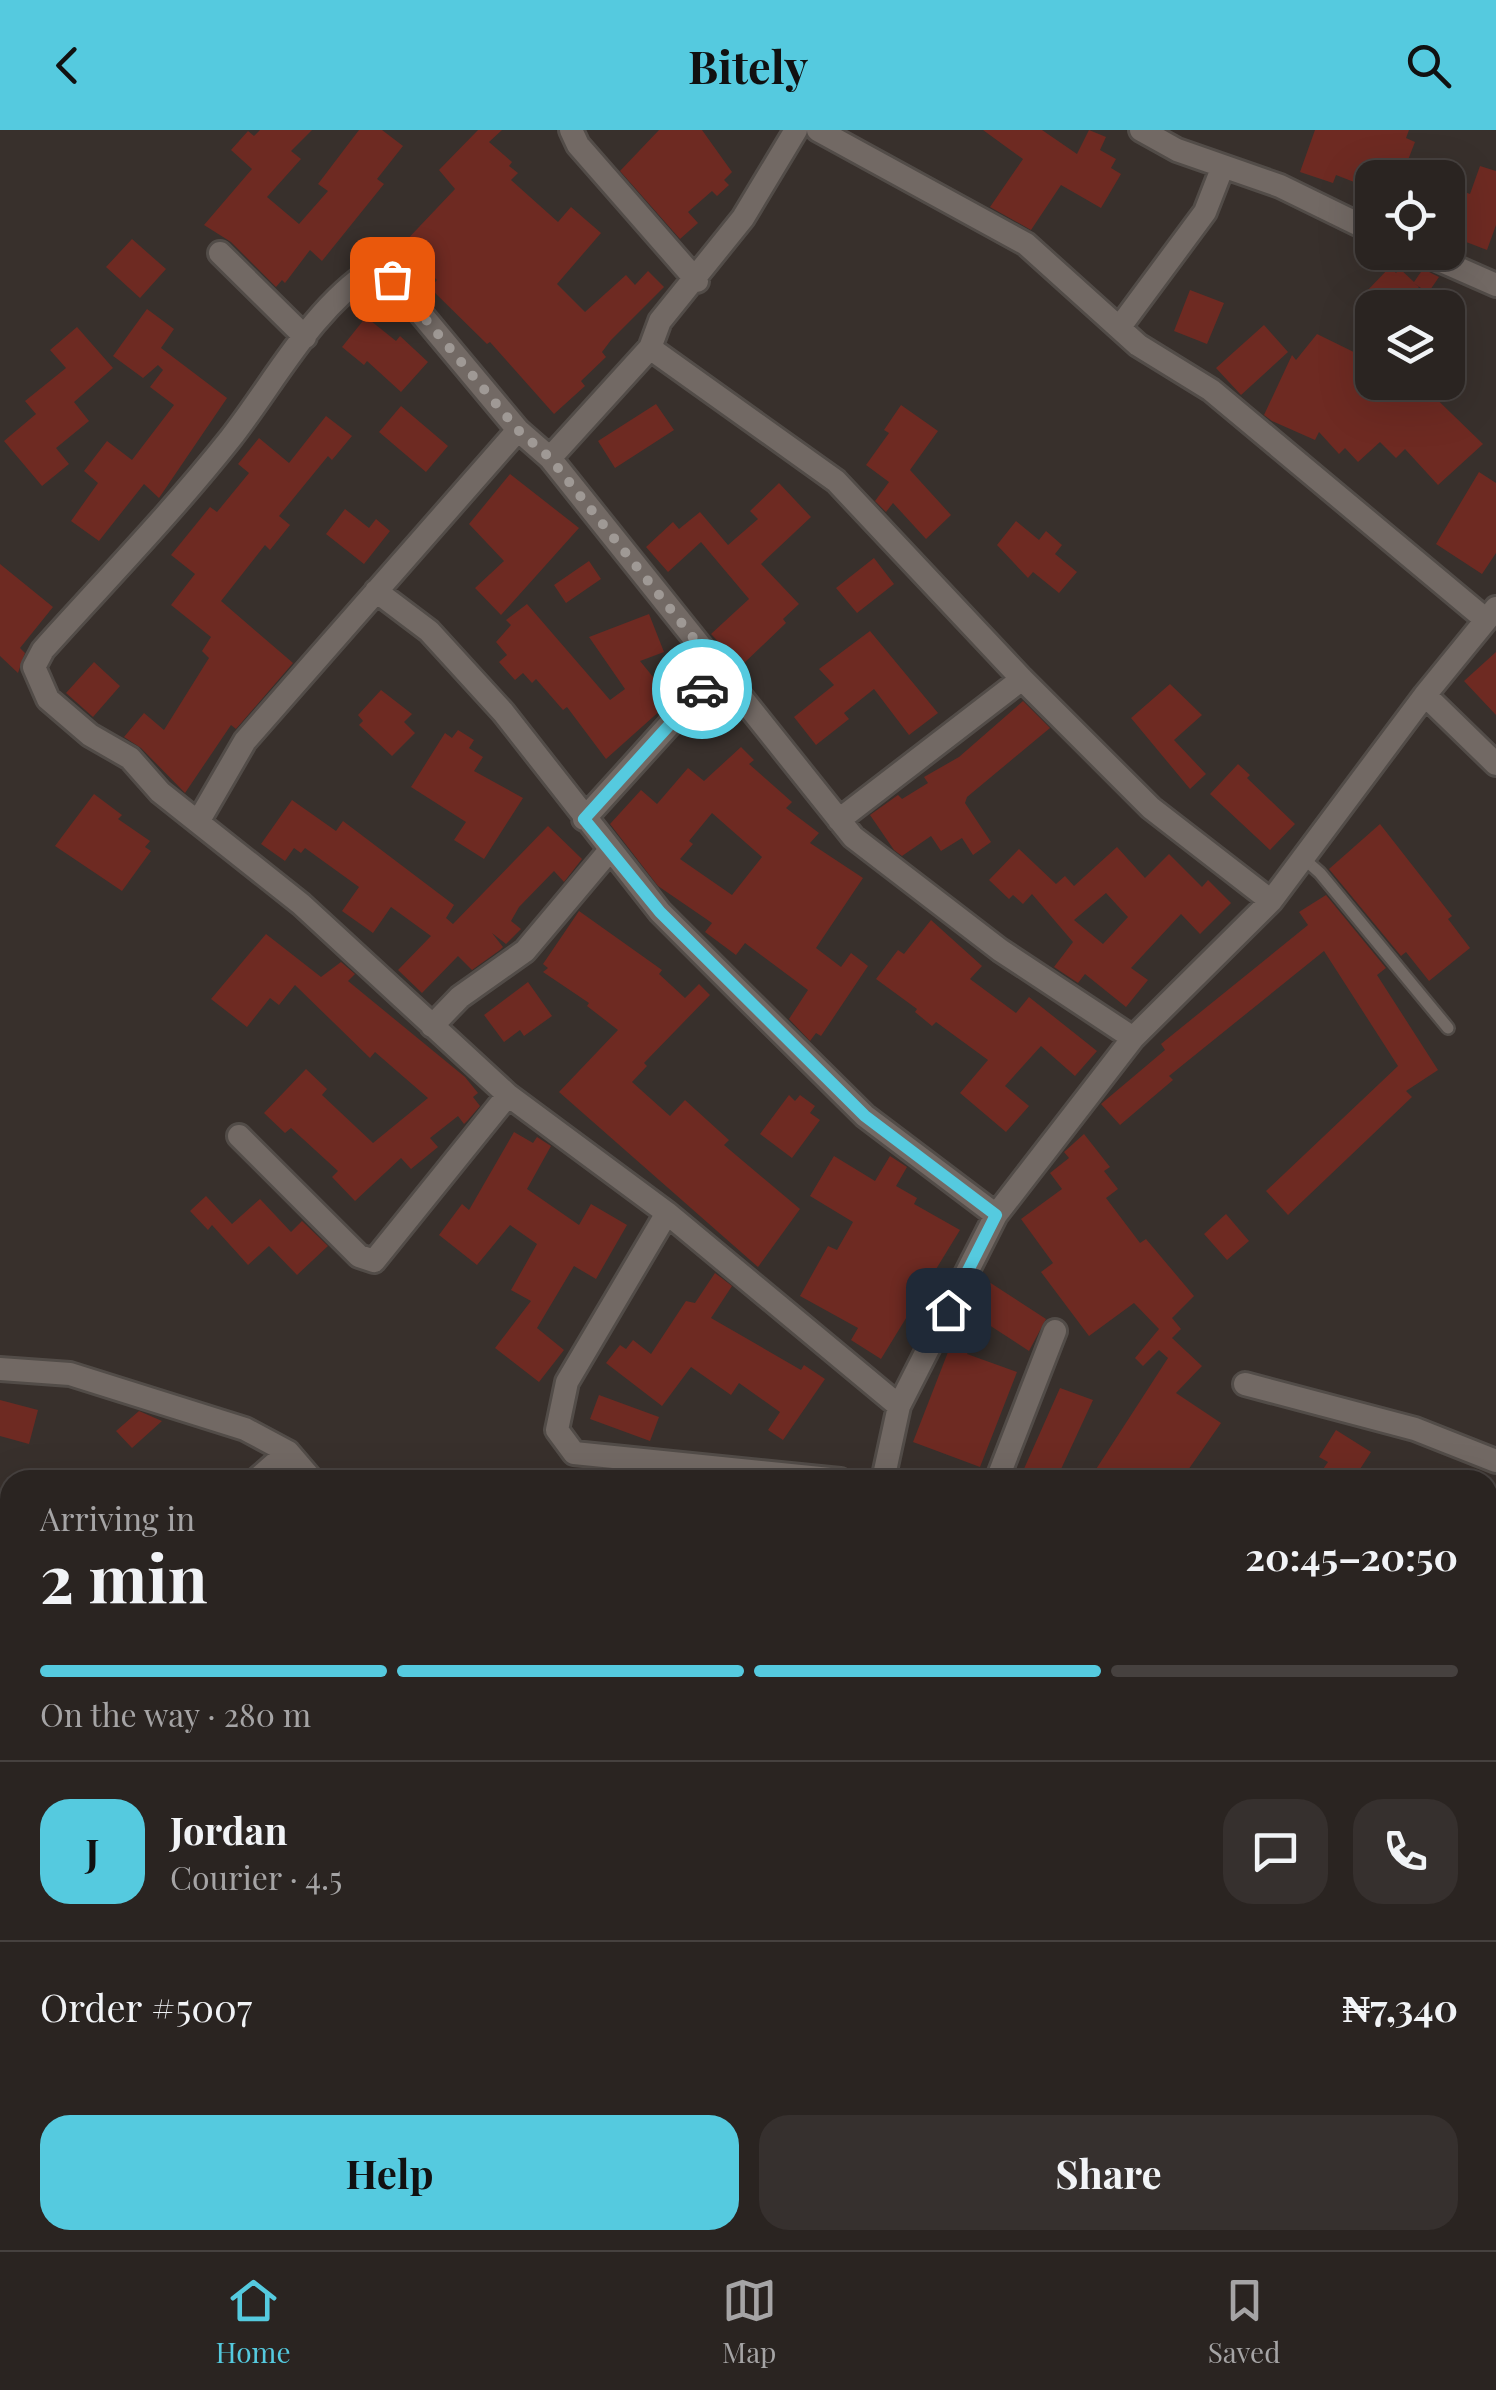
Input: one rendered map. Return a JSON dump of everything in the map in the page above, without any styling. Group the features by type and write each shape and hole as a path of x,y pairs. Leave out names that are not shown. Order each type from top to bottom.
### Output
{"street":[{"path":"571,130 578,144 697,281"},
{"path":"550,458 650,348 660,321 697,281 743,218 796,130"},
{"path":"818,130 1026,244 1138,345 1211,390 1490,614 1425,694 1272,901 1133,1038 996,1215 899,1406 885,1470"},
{"path":"1141,130 1177,150 1280,186 1355,223"},
{"path":"1119,328 1206,212 1223,166"},
{"path":"220,254 305,337"},
{"path":"899,1406 667,1212 508,1096 301,904 160,792 130,758 90,735 48,700 34,667 44,650 230,439 305,337 357,280 372,270 392,279 518,430 550,458 853,837 1000,950 1133,1038"},
{"path":"1462,270 1496,285"},
{"path":"650,348 836,481 1022,679 1151,808 1272,901"},
{"path":"198,822 245,741 518,430"},
{"path":"376,591 429,631 504,712 660,912 865,1116 996,1215"},
{"path":"584,819 719,670"},
{"path":"839,820 1022,679"},
{"path":"1425,694 1496,764"},
{"path":"432,1026 460,997 525,951 610,850"},
{"path":"239,1136 359,1256 374,1261 508,1096"},
{"path":"667,1212 567,1382 557,1430 574,1453 741,1470"},
{"path":"1001,1470 1055,1330"},
{"path":"0,1369 70,1374 246,1428 288,1452 303,1470"},
{"path":"1245,1384 1414,1429 1496,1461"},
{"path":"267,1470 288,1452"}],"lane":[{"path":"1303,858 1320,873 1448,1028"}],"building":[{"path":"260,130 312,130 291,151 301,159 267,197 299,224 328,191 318,184 359,130 382,130 403,146 377,179 384,184 322,261 310,250 285,283 282,280 276,287 231,242 204,225 252,169 231,150 248,131 254,136"},
{"path":"478,130 502,130 489,142 512,162 509,166 518,173 511,180 558,222 571,207 601,233 557,284 585,312 626,275 635,285 648,271 664,287 611,340 602,352 606,357 581,381 585,386 554,414 490,342 487,344 430,288 437,280 401,246 455,189 439,170"},
{"path":"659,130 702,130 732,172 724,180 729,185 717,196 712,191 688,212 698,223 680,239 620,171"},
{"path":"983,130 1042,130 1077,154 1089,130 1106,137 1100,150 1116,159 1111,168 1121,174 1101,208 1061,185 1031,230 990,207 1023,159"},
{"path":"1315,130 1409,130 1406,138 1415,142 1408,160 1355,160 1355,182 1336,175 1333,183 1300,172"},
{"path":"1480,166 1496,171 1496,225 1487,250 1465,242 1465,192 1470,194"},
{"path":"132,239 166,269 140,298 106,267"},
{"path":"1387,270 1401,270 1414,282 1422,270 1439,277 1430,290 1414,283 1419,287 1416,290 1368,290"},
{"path":"1190,290 1224,303 1207,344 1174,331"},
{"path":"147,309 174,329 161,348 227,398 159,498 144,484 99,541 71,521 98,483 84,471 107,441 132,460 174,405 150,387 163,370 158,365 143,378 113,356"},
{"path":"366,317 396,341 400,336 428,362 401,392 367,361 364,365 342,347"},
{"path":"1264,325 1288,352 1241,395 1216,368"},
{"path":"77,327 113,368 74,402 89,421 56,448 69,464 42,486 4,441 36,414 25,401 66,368 50,350"},
{"path":"1317,334 1355,353 1355,400 1438,400 1483,444 1438,485 1405,449 1396,458 1380,442 1358,462 1345,448 1339,454 1319,432 1315,440 1264,415 1292,355 1296,360"},
{"path":"656,404 674,430 615,468 598,441"},
{"path":"901,405 938,431 910,470 951,515 926,539 893,503 886,512 875,501 889,482 866,465 889,433 884,430"},
{"path":"401,406 448,446 426,472 379,432"},
{"path":"326,416 352,436 332,460 328,456 279,516 290,525 270,550 265,545 221,601 293,663 236,729 231,725 185,793 141,748 124,737 144,713 164,730 209,658 202,651 211,637 171,605 195,574 171,555 210,507 217,512 249,473 238,464 259,438 289,463"},
{"path":"1479,472 1496,483 1496,553 1482,574 1436,544"},
{"path":"510,474 579,528 501,615 475,588 504,561 469,524"},
{"path":"779,483 811,517 761,564 799,604 783,619 786,623 741,666 711,634 749,599 701,542 668,572 646,547 673,522 679,529 700,512 728,545 758,519 750,511"},
{"path":"345,509 369,528 376,519 390,531 364,564 326,534"},
{"path":"1016,521 1039,540 1046,531 1062,545 1055,554 1077,572 1059,593 1033,572 1028,578 997,545"},
{"path":"874,558 894,584 857,613 836,588"},
{"path":"589,561 601,579 566,603 554,585"},
{"path":"0,564 53,607 20,648 25,653 18,673 0,656"},
{"path":"527,604 610,700 625,689 589,637 649,614 664,652 640,661 672,700 606,759 567,707 563,710 536,679 532,683 523,673 515,680 499,662 507,655 496,642 511,625 506,620"},
{"path":"870,631 938,713 909,735 874,689 844,713 849,719 816,745 794,717 834,685 819,669"},
{"path":"1496,652 1496,715 1464,681"},
{"path":"94,662 120,686 93,717 66,693"},
{"path":"1170,684 1202,715 1174,740 1206,774 1190,789 1131,718"},
{"path":"381,690 412,714 404,722 415,733 392,756 359,725 363,721 358,715"},
{"path":"1023,701 1050,728 967,797 965,803 991,842 973,855 962,838 941,851 931,836 902,856 894,850 870,815 898,795 902,799 928,783 924,777 959,757"},
{"path":"458,730 474,740 469,748 483,757 474,771 523,798 484,859 454,840 466,822 411,787 445,733 452,738"},
{"path":"741,747 754,760 749,764 792,802 786,808 819,833 810,843 863,878 816,948 841,967 851,953 868,966 821,1036 816,1033 810,1041 789,1019 808,990 745,943 736,955 705,932 712,923 658,886 610,824 641,790 657,804 688,768 704,781","holes":["712,813 762,857 732,895 680,859"]},
{"path":"1238,764 1250,775 1247,778 1295,824 1270,850 1210,794"},
{"path":"94,794 122,815 118,819 150,841 145,847 151,851 122,891 55,846"},
{"path":"292,800 336,831 343,821 454,905 446,918 453,924 548,826 582,859 564,882 554,871 519,907 511,921 521,929 506,944 492,933 503,947 500,950 472,970 458,956 422,993 398,970 431,936 391,907 373,933 342,911 359,887 305,848 301,853 294,848 285,861 261,844"},
{"path":"1380,824 1452,916 1448,919 1470,948 1429,981 1406,952 1401,956 1329,869"},
{"path":"1117,847 1145,878 1169,854 1202,887 1208,880 1231,903 1200,934 1181,914 1131,968 1148,980 1126,1007 1085,974 1078,983 1054,967 1073,942 1032,894 1023,904 1013,895 1009,899 989,880 1019,849 1056,884 1065,876 1074,886","holes":["1106,893 1128,917 1103,944 1074,920"]},
{"path":"1326,895 1386,968 1377,975 1438,1070 1406,1091 1412,1097 1288,1215 1266,1191 1398,1066 1324,951 1169,1076 1173,1080 1120,1125 1101,1104 1165,1050 1161,1044 1308,925 1299,912"},
{"path":"579,911 662,970 659,974 685,998 699,984 710,995 644,1063 647,1066 632,1082 670,1116 685,1100 729,1140 724,1145 800,1209 758,1267 559,1092 618,1030 587,1006 589,1003 543,972 548,968 543,964"},
{"path":"931,920 982,966 970,979 1016,1013 1029,997 1097,1051 1075,1076 1041,1046 1005,1086 1029,1106 1006,1132 960,1093 988,1060 936,1022 932,1026 915,1012 917,1009 876,979 898,950 904,954"},
{"path":"266,934 321,977 341,962 355,974 348,981 465,1077 478,1093 473,1097 480,1106 464,1124 458,1116 430,1138 438,1147 411,1169 401,1158 355,1201 332,1177 338,1171 291,1128 285,1133 264,1113 306,1069 327,1089 322,1095 373,1143 428,1098 375,1052 370,1058 295,985 279,1005 270,998 247,1027 211,999"},
{"path":"528,982 552,1016 524,1036 520,1030 504,1042 484,1015"},
{"path":"789,1095 795,1101 800,1095 815,1106 810,1113 820,1120 792,1158 760,1134"},
{"path":"514,1132 533,1143 537,1137 551,1146 527,1189 579,1225 591,1204 627,1225 596,1279 574,1266 537,1328 564,1350 539,1382 495,1348 531,1301 511,1290 537,1244 510,1225 477,1265 439,1235 462,1204 469,1210"},
{"path":"1084,1134 1110,1167 1104,1171 1118,1189 1106,1198 1140,1243 1146,1239 1194,1296 1172,1318 1181,1329 1172,1338 1202,1366 1176,1393 1221,1423 1188,1470 1095,1470 1168,1358 1159,1350 1143,1366 1135,1358 1159,1329 1134,1303 1089,1336 1041,1272 1053,1263 1021,1219 1062,1189 1050,1173 1069,1158 1064,1152"},
{"path":"834,1156 875,1181 890,1156 907,1167 896,1186 917,1198 914,1204 960,1230 881,1359 851,1340 858,1328 800,1296 828,1246 837,1250 853,1222 810,1196"},
{"path":"206,1196 232,1224 260,1199 291,1232 302,1221 328,1246 297,1275 269,1246 248,1265 212,1225 208,1230 190,1211"},
{"path":"1226,1214 1249,1241 1227,1260 1204,1234"},
{"path":"715,1273 732,1286 711,1318 801,1370 804,1365 825,1379 783,1440 768,1430 780,1412 739,1383 731,1395 691,1367 662,1406 606,1363 620,1345 626,1349 633,1340 651,1354 686,1301 695,1303"},
{"path":"986,1280 1046,1319 1029,1351 986,1323 967,1354 1017,1372 980,1467 913,1442 948,1352 973,1314 967,1310"},
{"path":"1060,1388 1093,1400 1061,1470 1023,1470"},
{"path":"599,1395 659,1417 650,1441 590,1419"},
{"path":"0,1400 38,1410 29,1444 0,1436"},
{"path":"139,1411 162,1421 132,1448 116,1431"},
{"path":"1336,1430 1371,1452 1359,1470 1322,1470 1328,1462 1319,1457"}],"way so far":[{"path":"392,279 518,430 550,458 719,670 702,689"}],"route":[{"path":"702,689 584,819 660,912 865,1116 996,1215 948,1310"}]}
